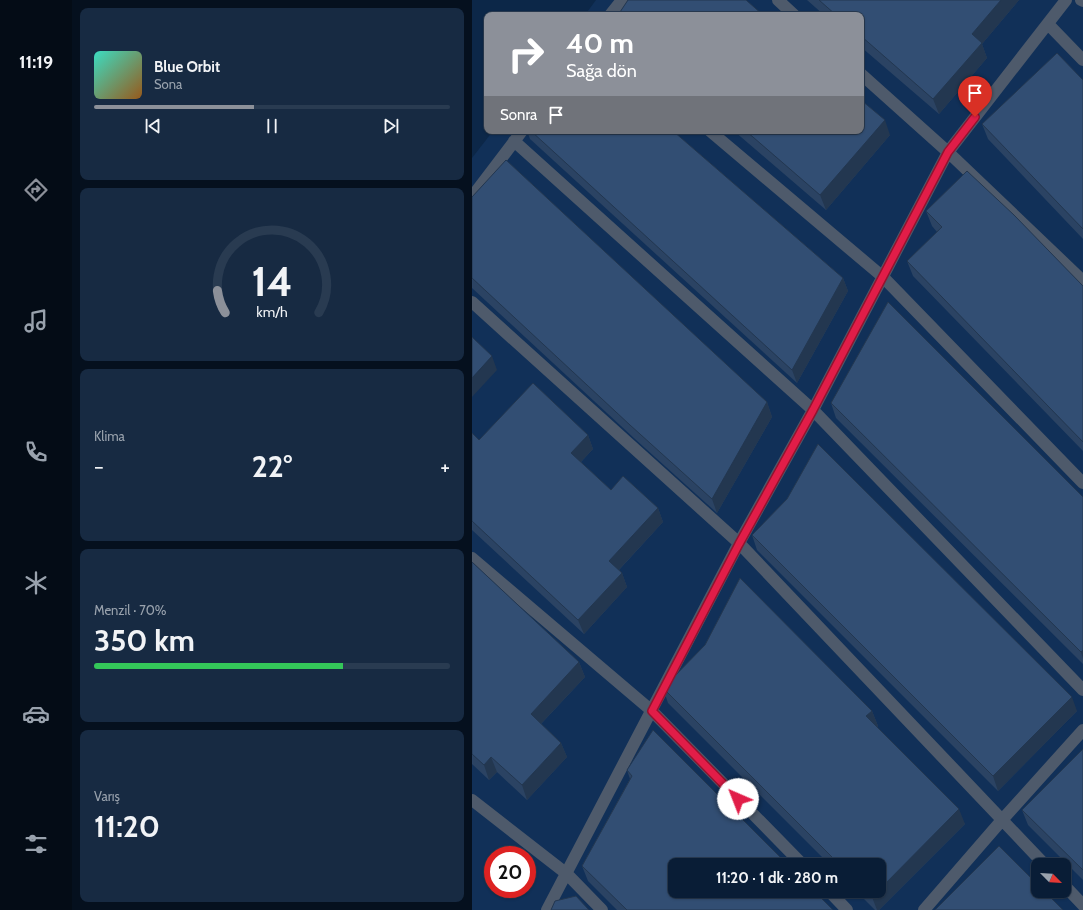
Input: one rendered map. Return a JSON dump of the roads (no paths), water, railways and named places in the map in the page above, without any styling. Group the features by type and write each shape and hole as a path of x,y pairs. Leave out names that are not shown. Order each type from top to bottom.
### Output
{"lane":[{"path":"612,12 622,0"},
{"path":"778,0 791,12"},
{"path":"547,910 739,544 813,410 948,152 1066,0"},
{"path":"1048,24 1083,60"},
{"path":"864,77 948,152 1083,281"},
{"path":"472,196 520,134"},
{"path":"714,134 883,277 1083,483"},
{"path":"514,141 813,410 1083,690"},
{"path":"472,302 739,544 1038,858"},
{"path":"472,558 652,711 796,858"},
{"path":"924,910 1083,730"},
{"path":"472,800 567,874 602,910"},
{"path":"1071,892 1083,905"},
{"path":"836,898 847,910"}]}
